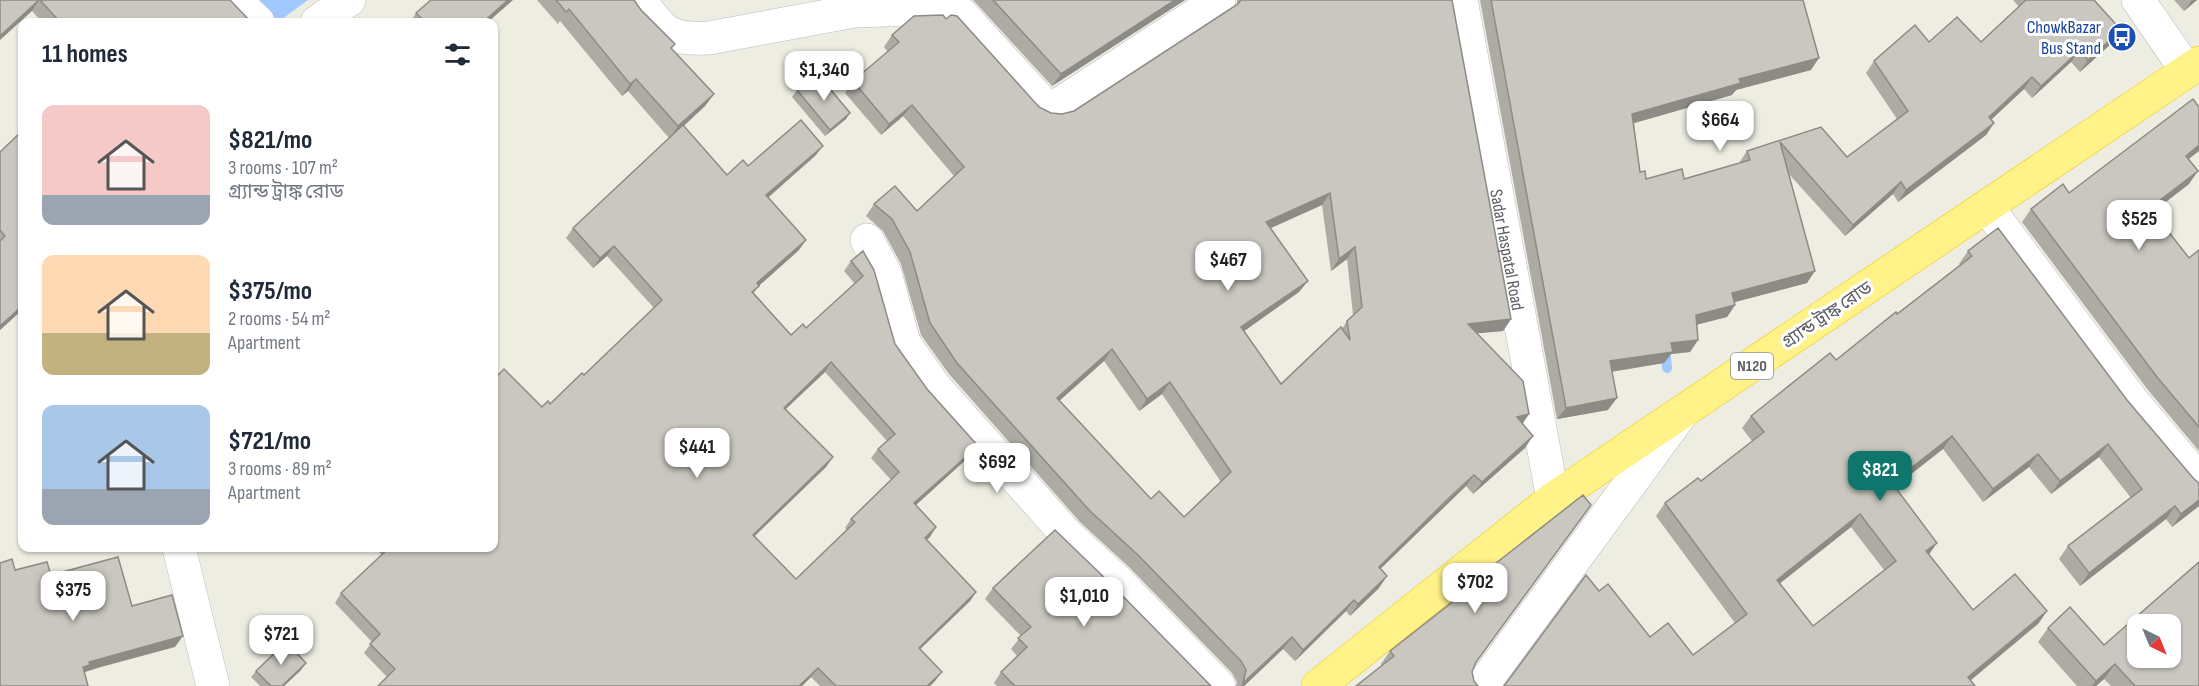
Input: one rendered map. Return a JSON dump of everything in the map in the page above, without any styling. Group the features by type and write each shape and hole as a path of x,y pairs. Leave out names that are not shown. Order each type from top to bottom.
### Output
{"highway":[{"name":"গ্র্যান্ড ট্রাঙ্ক রোড","path":"1318,686 1554,499 2193,67"}],"street":[{"path":"235,0 254,18"},
{"path":"323,18 349,0"},
{"path":"640,0 652,18 671,36 689,39 709,38 854,11 931,4 950,8 960,13 1045,106 1055,106 1219,0"},
{"name":"Sadar Haspatal Road","path":"1461,0 1554,499"},
{"path":"2138,0 2193,67"},
{"path":"1988,207 2133,402 2199,480"},
{"path":"867,240 885,273 904,343 934,386 1068,536 1116,580 1219,686"},
{"path":"1482,686 1683,412"},
{"path":"180,552 213,686"}],"water":[{"path":"247,0 308,0 283,18 264,18"}],"building":[{"path":"0,0 39,0 18,18 0,36"},
{"path":"40,0 230,0 247,18 56,18"},
{"path":"431,0 508,0 488,18 421,18 416,13"},
{"path":"556,0 634,0 675,44 671,48 714,94 678,126 636,79 630,84 569,9 566,12"},
{"path":"993,0 1175,0 1061,74"},
{"path":"1241,0 1452,0 1511,319 1468,324 1523,381 1529,414 1517,417 1533,436 1482,482 1474,475 1452,495 1379,567 1387,576 1358,604 1354,600 1303,650 1292,637 1243,683 1246,670 1241,661 1138,555 1090,511 957,363 930,323 910,252 892,219 874,204 895,186 917,211 964,167 912,105 889,124 853,81 899,42 892,35 914,16 943,15 946,19 951,15 957,16 1039,107 1051,113 1062,114 1074,111","holes":["1330,193 1339,259 1355,247 1362,307 1347,321 1350,340 1341,327 1281,384 1241,327 1308,281 1266,222","1112,349 1147,399 1170,382 1231,472 1184,517 1159,491 1151,499 1057,398"]},
{"path":"1491,0 1803,0 1819,58 1739,79 1741,83 1632,114 1640,172 1645,171 1646,179 1682,169 1684,179 1750,160 1747,151 1821,127 1847,157 1908,111 1874,61 1915,25 1929,42 1957,17 1981,42 2026,0 2094,0 2121,30 2088,60 2079,51 2041,86 2032,77 1989,117 1994,123 1906,190 1901,182 1853,225 1780,142 1815,271 1732,293 1735,305 1696,315 1698,340 1671,343 1673,352 1610,361 1617,398 1566,408"},
{"path":"817,73 850,113 830,130 797,90"},
{"path":"2193,99 2199,107 2199,145 2186,156 2198,171 2150,208 2189,258 2199,250 2199,427 2157,377 2031,209 2063,184 2069,193"},
{"path":"801,120 823,146 766,195 806,240 757,283 759,286 752,292 791,335 803,324 806,328 863,276 851,261 863,251 874,270 895,344 927,389 978,446 914,503 936,527 925,538 976,592 919,648 942,672 927,686 836,686 818,668 799,686 378,686 395,669 370,644 380,634 341,593 385,552 498,552 498,375 504,369 542,407 548,401 550,404 582,373 584,375 662,300 614,246 600,258 573,228 683,125 727,175 743,160 748,166","holes":["831,362 895,434 878,449 899,472 851,519 855,522 796,579 753,535 833,457 784,408"]},
{"path":"18,135 18,310 0,326 0,241 5,236 0,230 0,152"},
{"path":"1998,228 2127,400 2199,483 2199,500 2181,514 2175,506 2089,573 2068,546 2142,489 2108,444 2060,481 2038,454 1993,489 1952,436 1892,483 1937,543 1926,551 1973,610 2015,574 2047,611 1968,677 1975,686 1504,686 1586,575 1599,591 1608,584 1650,637 1668,623 1693,655 1747,614 1665,503 1698,478 1701,481 1764,432 1751,416 1830,353 1836,360 1896,312 1897,314 1972,256 1968,251","holes":["1860,514 1896,561 1813,626 1777,580"]},
{"path":"1583,495 1591,505 1476,662 1472,672 1478,686 1356,686 1394,656 1390,651 1465,592 1463,589"},
{"path":"1055,530 1211,686 1015,686 1001,672 1027,647 1018,638 1031,627 993,588"},
{"path":"118,557 132,606 172,595 183,636 89,662 90,665 83,667 88,686 0,686 0,563 12,559 15,570 47,562 51,575"},
{"path":"2199,562 2199,686 2135,686 2115,664 2096,681 2048,628 2070,607 2104,645 2127,625 2127,668 2181,668 2181,614 2139,614"},
{"path":"286,642 306,663 282,686 271,686 256,671"}],"waterway":[{"path":"1665,347 1667,368"}],"place":[{"name":"ChowkBazar Bus Stand","path":"2122,37"}]}
